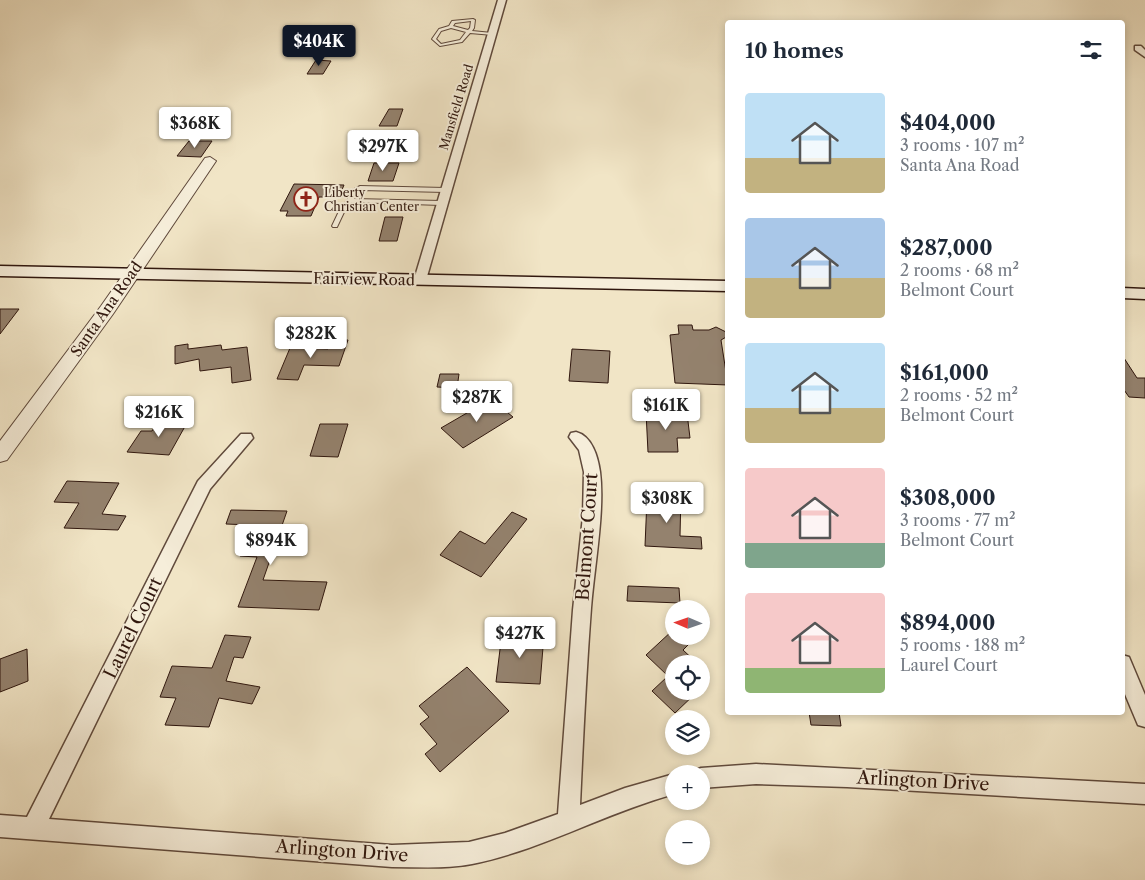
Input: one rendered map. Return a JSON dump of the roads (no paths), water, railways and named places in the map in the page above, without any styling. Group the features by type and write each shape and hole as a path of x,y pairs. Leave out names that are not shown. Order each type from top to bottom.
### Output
{"main road":[{"name":"Fairview Road","path":"0,271 725,286"},
{"path":"1125,293 1145,294"}],"street":[{"name":"Mansfield Road","path":"420,280 502,0"},
{"name":"Santa Ana Road","path":"0,455 131,274 210,160"},
{"name":"Belmont Court","path":"568,821 582,610 591,516 592,472 586,448 576,437"},
{"name":"Laurel Court","path":"34,828 204,485 246,438"},
{"path":"1125,670 1145,718"},
{"name":"Arlington Drive","path":"710,777 756,774 847,777 1145,794"},
{"name":"Arlington Drive","path":"0,826 392,856 443,856 479,851 548,830 626,798 665,787"}],"lane":[{"path":"452,27 453,22 456,20 473,20 472,28 468,32 461,41 450,45 440,45 434,39 440,30 452,27 468,32 492,34"},
{"path":"351,200 350,193 360,188 445,190"},
{"path":"335,226 344,207 351,200 441,203"}],"place":[{"name":"Liberty Christian Center","path":"306,199"}]}
